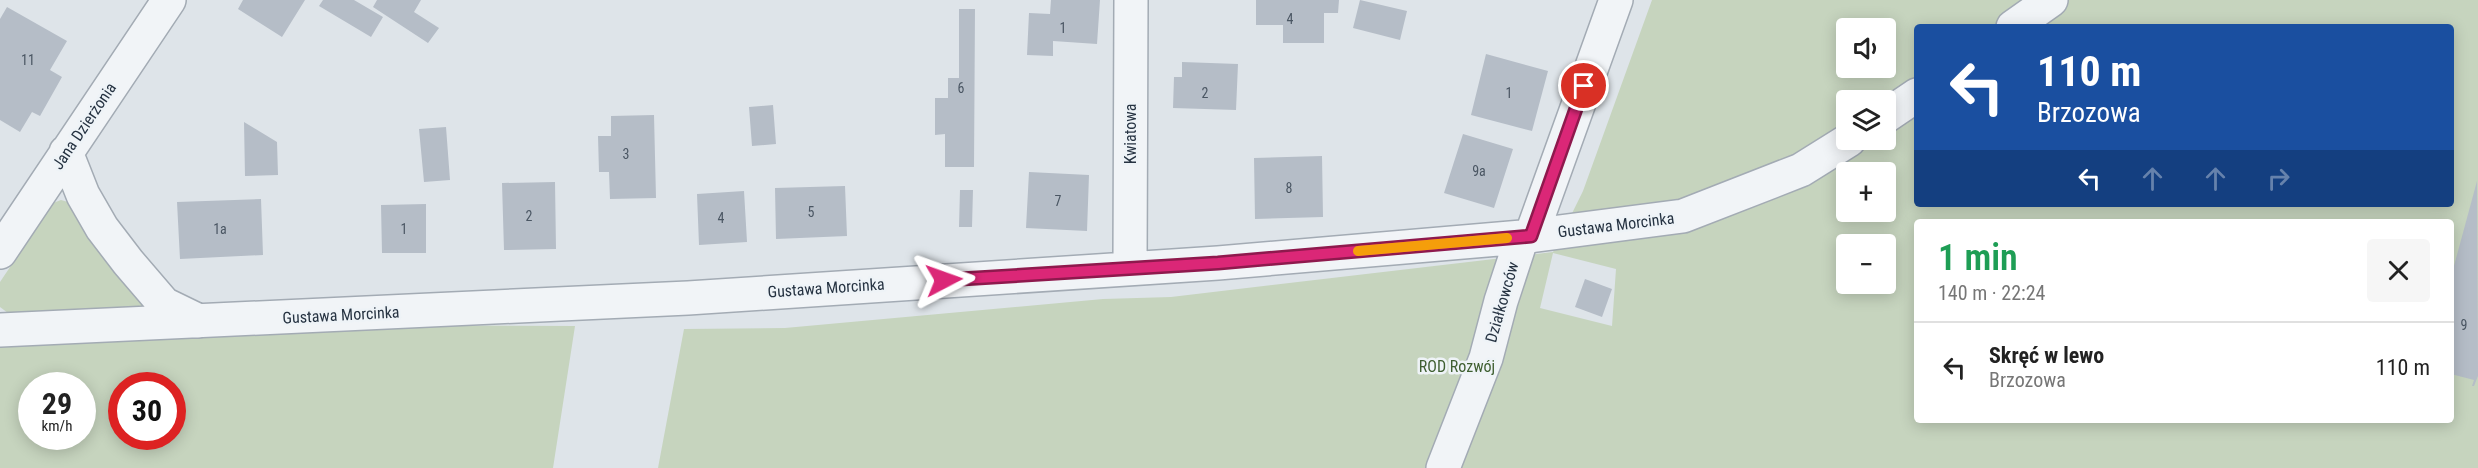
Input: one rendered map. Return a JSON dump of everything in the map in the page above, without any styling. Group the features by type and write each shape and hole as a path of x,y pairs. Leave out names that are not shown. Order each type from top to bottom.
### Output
{"street":[{"name":"Jana Dzierżonia","path":"0,252 169,0"},
{"name":"Kwiatowa","path":"1130,267 1131,0"},
{"name":"Działkowców","path":"1443,468 1486,358 1501,301 1616,0"},
{"path":"2017,24 2051,0"},
{"path":"1896,109 1914,97"},
{"name":"Gustawa Morcinka","path":"0,330 688,298 1130,267 1218,263 1526,236 1683,216 1801,170 1836,148"},
{"path":"66,152 83,195 102,228 128,262 164,304 199,321"}],"green space":[{"name":"ROD Rozwój","path":"1652,0 2478,0 2478,468 658,468 684,329 785,328 1103,299 1171,297 1553,252 1583,191","holes":["1553,253 1616,269 1612,326 1540,308"]},
{"path":"61,200 68,202 154,308 22,317 8,313 0,307 0,282 53,203"},
{"path":"379,325 575,326 553,468 0,468 0,341"}],"building":[{"path":"243,0 305,0 282,37 238,9"},
{"path":"323,0 354,0 383,17 371,37 319,6"},
{"path":"377,0 421,0 414,12 439,28 428,43 373,7"},
{"path":"1051,0 1100,0 1097,44 1053,41 1053,56 1027,55 1029,13 1050,14"},
{"path":"1256,0 1339,0 1338,13 1324,13 1324,43 1283,43 1283,25 1256,25"},
{"path":"1360,0 1407,11 1400,40 1353,28"},
{"path":"7,7 67,41 50,70 62,77 40,116 32,112 20,132 0,120 0,19"},
{"path":"959,9 975,9 974,167 945,167 945,134 935,135 935,98 948,98 948,78 959,78"},
{"path":"1486,54 1548,71 1532,131 1471,115"},
{"path":"1182,62 1238,64 1236,110 1173,108 1174,77 1182,77"},
{"path":"773,105 776,144 752,146 749,107"},
{"path":"654,115 656,198 610,199 609,172 599,172 598,136 611,136 611,116"},
{"path":"244,122 277,142 278,175 245,176"},
{"path":"446,127 450,180 424,182 419,129"},
{"path":"1463,134 1513,149 1494,208 1444,193"},
{"path":"1322,156 1323,217 1255,219 1254,158"},
{"path":"1029,172 1089,175 1087,231 1026,228"},
{"path":"2477,181 2478,376 2474,386 2472,386 2474,380 2454,375 2454,266"},
{"path":"555,182 556,249 504,250 502,183"},
{"path":"845,186 847,236 776,239 775,188"},
{"path":"960,190 973,190 972,227 959,227"},
{"path":"744,191 747,242 699,245 697,194"},
{"path":"261,199 263,255 180,259 177,202"},
{"path":"426,204 426,253 382,253 381,205"},
{"path":"1585,279 1612,289 1602,317 1575,307"}],"slow traffic":[{"path":"1358,251 1507,238"}],"route":[{"path":"944,280 1218,263 1531,236 1584,86"}]}
